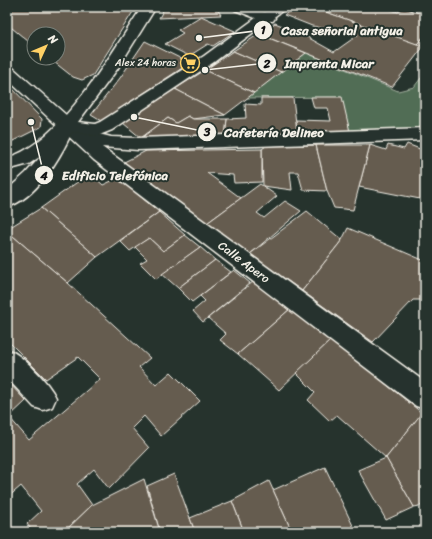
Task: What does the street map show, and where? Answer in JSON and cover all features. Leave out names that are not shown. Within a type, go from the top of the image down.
[{"type":"street","points":[[7,164],[27,158],[66,126],[100,83],[149,7]]},
{"type":"street","points":[[240,7],[274,12]]},
{"type":"street","points":[[66,126],[97,130],[106,126],[209,59],[274,12]]},
{"type":"street","points":[[7,71],[66,126],[97,141],[111,144],[425,134]]},
{"type":"street","points":[[7,200],[30,184],[39,173],[55,152],[66,126]]},
{"type":"street","name":"Calle Apero","points":[[66,126],[101,156],[425,396]]},
{"type":"street","points":[[7,360],[43,398]]},
{"type":"green space","points":[[306,53],[398,91],[414,87],[425,73],[425,126],[420,130],[350,132],[341,97],[247,98]]},
{"type":"building","points":[[7,7],[136,7],[93,75],[82,80],[73,77],[59,66],[66,66],[66,26],[26,26],[26,39],[7,24]]},
{"type":"building","points":[[165,7],[216,7],[221,15],[159,18]]},
{"type":"building","points":[[296,7],[312,7],[424,46],[392,87],[259,34],[275,23],[300,33],[334,52],[358,35],[312,26],[284,15]]},
{"type":"building","points":[[312,7],[382,7],[398,12],[404,8],[425,15],[425,35],[417,44]]},
{"type":"building","points":[[201,16],[235,31],[213,46],[208,44],[189,56],[165,44],[183,33],[178,30]]},
{"type":"building","points":[[259,34],[306,53],[281,72],[233,51]]},
{"type":"building","points":[[424,37],[425,46],[417,44]]},
{"type":"building","points":[[145,41],[190,63],[101,121],[91,115],[120,78]]},
{"type":"building","points":[[233,51],[281,72],[254,93],[205,70]]},
{"type":"building","points":[[205,70],[254,93],[225,115],[175,89]]},
{"type":"building","points":[[9,85],[42,119],[41,127],[7,144],[7,86]]},
{"type":"building","points":[[175,89],[225,115],[193,119],[188,116],[176,123],[168,118],[141,138],[123,123]]},
{"type":"building","points":[[311,97],[342,97],[350,132],[297,132],[296,120],[331,121],[328,108],[314,108]]},
{"type":"building","points":[[261,98],[293,98],[297,132],[225,135],[227,119],[246,118],[245,104],[261,105]]},
{"type":"building","points":[[188,116],[193,119],[227,119],[225,135],[141,138],[168,118],[176,123]]},
{"type":"building","points":[[407,144],[425,151],[425,200],[359,187],[370,145],[386,150],[388,145],[404,149]]},
{"type":"building","points":[[316,145],[327,191],[303,190],[298,172],[290,172],[292,190],[263,186],[262,149],[266,146]]},
{"type":"building","points":[[316,145],[370,145],[353,210],[334,208],[327,191]]},
{"type":"building","points":[[262,149],[262,182],[234,183],[233,175],[207,173],[241,198],[207,223],[124,162],[146,151]]},
{"type":"building","points":[[90,173],[103,185],[118,178],[159,212],[97,257],[41,208]]},
{"type":"building","points":[[260,184],[277,196],[257,213],[264,218],[285,201],[301,211],[250,254],[207,223]]},
{"type":"building","points":[[41,208],[97,257],[68,283],[7,231],[7,229]]},
{"type":"building","points":[[307,211],[342,240],[302,291],[250,254]]},
{"type":"building","points":[[159,212],[185,235],[163,251],[149,238],[130,251],[120,241]]},
{"type":"building","points":[[348,228],[425,261],[425,300],[413,300],[373,342],[302,291],[342,240]]},
{"type":"building","points":[[7,231],[68,283],[150,358],[139,367],[156,385],[171,372],[200,401],[161,436],[144,416],[132,428],[149,448],[109,489],[94,469],[77,484],[92,505],[64,532],[33,532],[27,524],[41,511],[21,486],[7,498],[7,381],[26,401],[9,417],[29,440],[100,379],[78,357],[46,379],[7,340]]},
{"type":"building","points":[[185,235],[200,247],[156,279],[140,263],[147,259],[135,247],[149,238],[163,251]]},
{"type":"building","points":[[200,247],[215,260],[178,288],[162,274]]},
{"type":"building","points":[[215,260],[231,272],[192,302],[178,288]]},
{"type":"building","points":[[234,270],[250,283],[203,322],[193,311],[205,301],[200,296]]},
{"type":"building","points":[[254,281],[290,309],[238,354],[220,340],[226,334],[208,318]]},
{"type":"building","points":[[290,309],[331,340],[279,390],[238,354]]},
{"type":"building","points":[[331,340],[422,413],[386,458],[337,415],[330,421],[308,400],[315,392],[296,373]]},
{"type":"building","points":[[425,409],[425,505],[414,507],[386,458]]},
{"type":"building","points":[[386,458],[414,507],[386,520],[358,470]]},
{"type":"building","points":[[325,467],[356,532],[292,532],[273,490]]},
{"type":"building","points":[[174,474],[195,532],[160,532],[147,486]]},
{"type":"building","points":[[144,479],[160,532],[64,532],[92,505]]},
{"type":"building","points":[[269,481],[292,532],[244,532],[232,501]]},
{"type":"building","points":[[232,501],[244,532],[195,532],[190,518]]},
{"type":"place","name":"Casa señorial antigua","points":[[199,38]]},
{"type":"place","name":"Alex 24 horas","points":[[190,63]]},
{"type":"place","name":"Imprenta Micar","points":[[205,70]]},
{"type":"place","name":"Cafetería Delineo","points":[[134,117]]},
{"type":"place","name":"Edificio Telefónica","points":[[31,122]]}]
